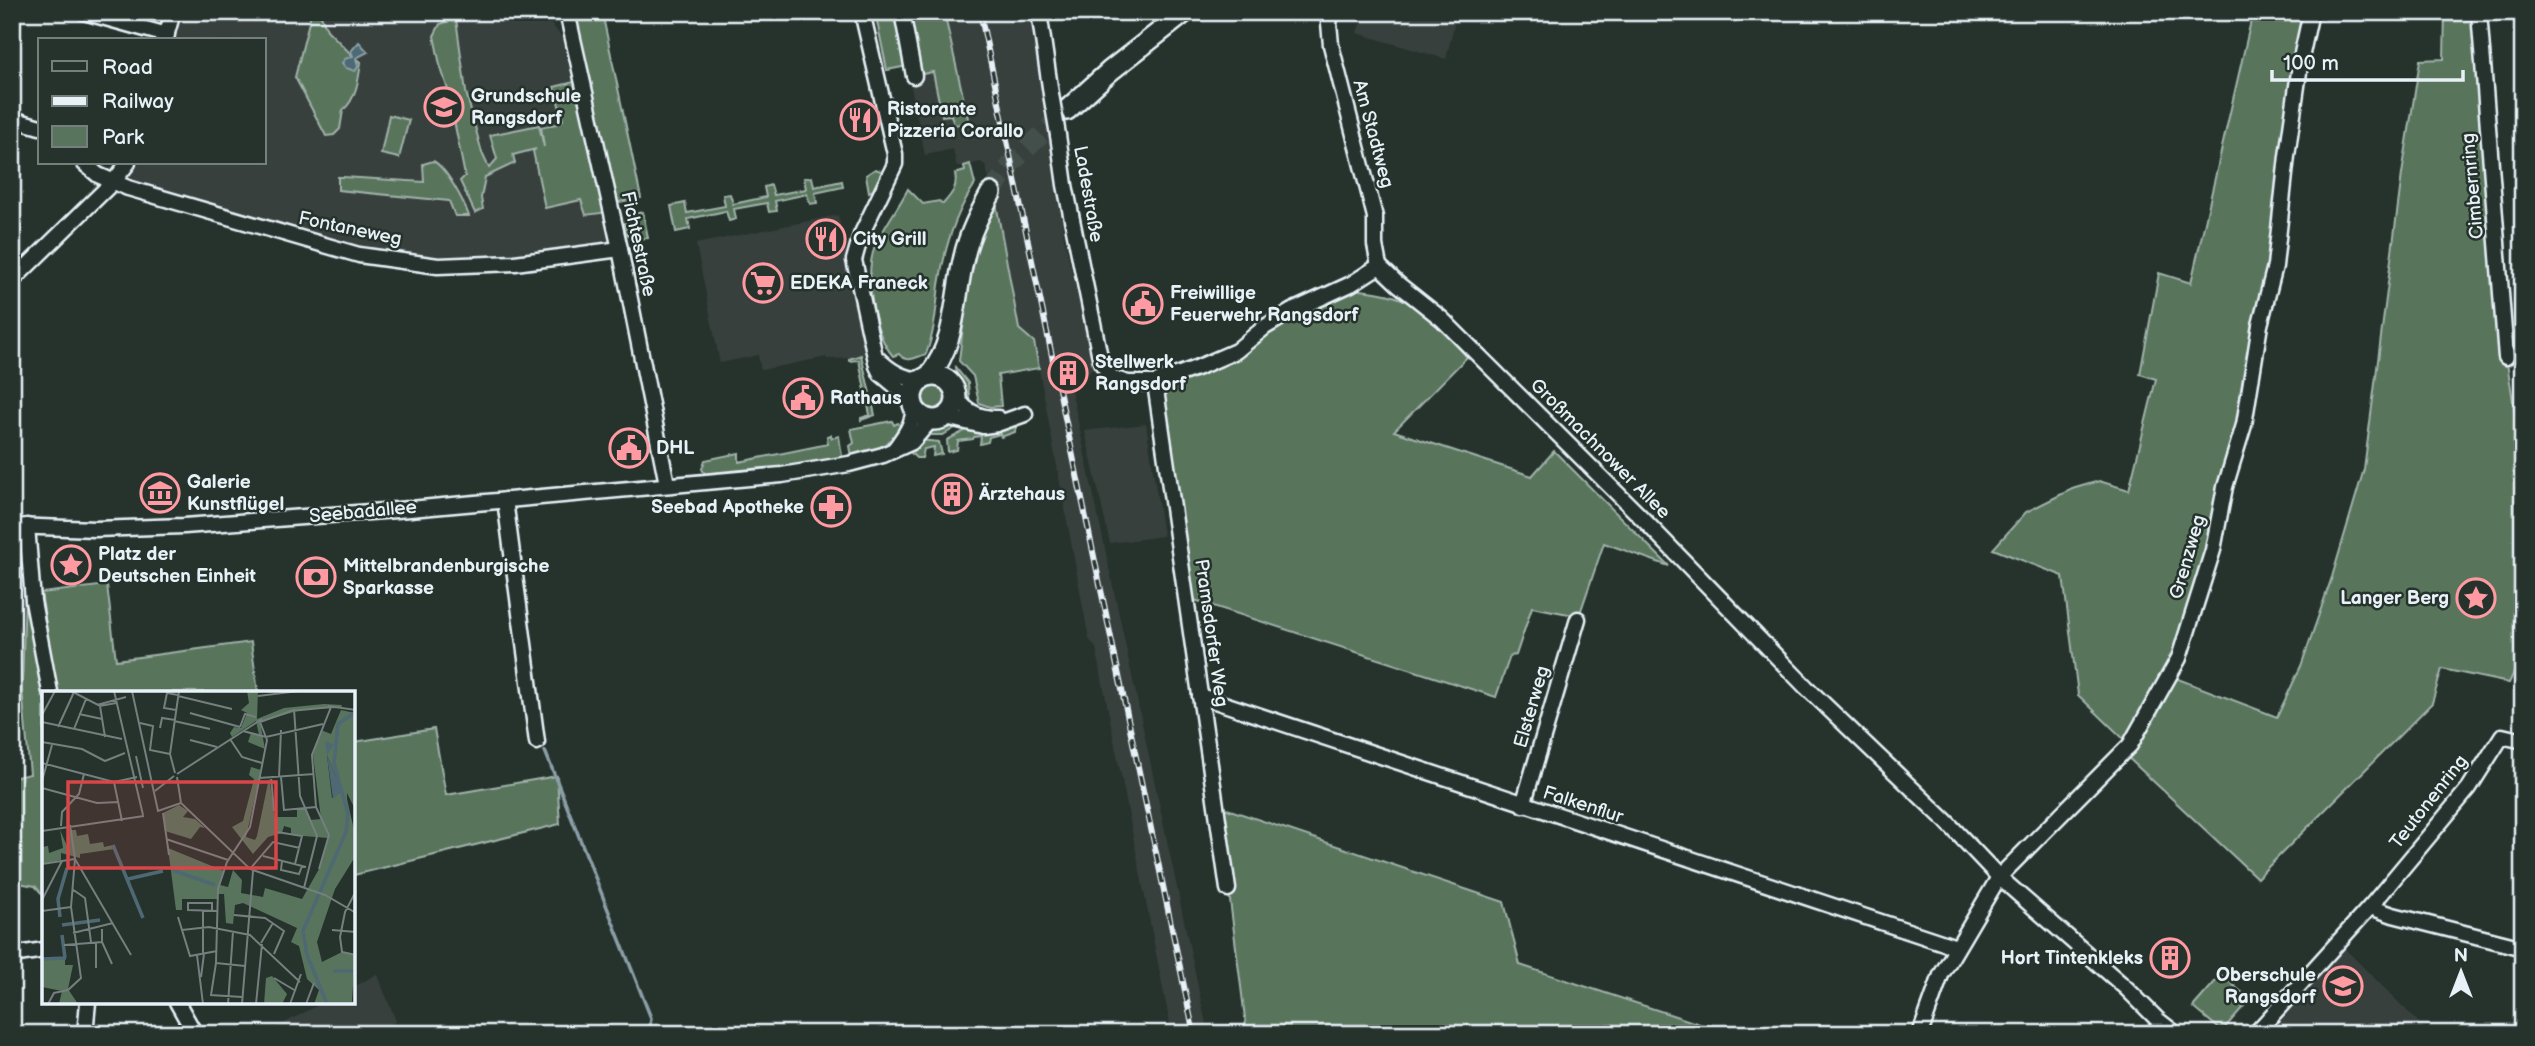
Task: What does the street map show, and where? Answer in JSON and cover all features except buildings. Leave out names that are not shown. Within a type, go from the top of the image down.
[{"type":"street","points":[[84,12],[166,38],[173,12]]},
{"type":"street","name":"Fichtestraße","points":[[567,12],[620,248],[667,484]]},
{"type":"street","points":[[862,12],[895,154],[895,164],[890,177],[861,235],[854,260],[874,355],[881,373],[913,404],[921,416],[983,426],[1019,416],[987,419],[961,405],[953,390],[940,376],[901,376],[874,355]]},
{"type":"street","points":[[902,12],[914,76]]},
{"type":"street","name":"Ladestraße","points":[[1040,12],[1065,185],[1101,362],[1112,378],[1128,383],[1155,383]]},
{"type":"street","points":[[1067,110],[1118,64],[1185,12]]},
{"type":"street","name":"Am Stadtweg","points":[[1332,12],[1329,23],[1331,45],[1374,215],[1379,266]]},
{"type":"street","name":"Grenzweg","points":[[1920,1034],[1941,975],[1999,877],[2130,745],[2179,658],[2213,550],[2225,487],[2244,425],[2260,325],[2275,266],[2301,58],[2311,12]]},
{"type":"street","name":"Cimbernring","points":[[2479,12],[2506,357]]},
{"type":"street","points":[[12,119],[38,126]]},
{"type":"street","name":"Fontaneweg","points":[[85,164],[98,175],[128,188],[359,255],[438,266],[515,263],[620,248]]},
{"type":"street","points":[[12,281],[127,164]]},
{"type":"street","points":[[894,451],[914,417],[914,388],[935,369],[951,332],[959,277],[969,236],[991,192]]},
{"type":"street","points":[[1155,383],[1236,351],[1265,327],[1292,311],[1351,284],[1379,266]]},
{"type":"street","name":"Großmachnower Allee","points":[[1379,266],[1442,319],[1647,523],[1806,687],[1946,821],[1999,877],[2176,1034]]},
{"type":"street","points":[[951,332],[954,352],[953,390]]},
{"type":"street","name":"Pramsdorfer Weg","points":[[1155,383],[1228,889]]},
{"type":"street","name":"Seebadallee","points":[[20,526],[95,529],[184,526],[782,475],[849,464],[894,451],[912,442],[938,418],[954,409],[953,390]]},
{"type":"street","points":[[505,500],[537,742]]},
{"type":"street","points":[[20,526],[50,691]]},
{"type":"street","name":"Elsterweg","points":[[1523,805],[1578,619]]},
{"type":"street","name":"Falkenflur","points":[[1200,695],[1523,805],[1956,947]]},
{"type":"street","name":"Teutonenring","points":[[2255,1034],[2370,907],[2469,788],[2502,736],[2523,741]]},
{"type":"street","points":[[2370,907],[2523,948]]},
{"type":"street","points":[[12,955],[42,950]]},
{"type":"street","points":[[85,1034],[88,1004]]},
{"type":"street","points":[[178,1004],[195,1034]]},
{"type":"shaded area","name":"Grundschule Rangsdorf","points":[[181,12],[533,12],[543,15],[562,37],[609,241],[482,256],[427,256],[362,247],[125,181],[134,164],[266,164],[266,38],[174,38]]},
{"type":"shaded area","points":[[903,12],[1031,12],[1064,238],[1094,366],[1084,380],[1071,389],[1208,1034],[1172,1034],[1096,648],[1089,639],[1034,342],[1019,329],[1008,263],[986,166],[981,162],[957,167],[953,149],[925,155],[909,76]]},
{"type":"shaded area","points":[[1353,12],[1457,12],[1446,59],[1357,33],[1361,21],[1351,17]]},
{"type":"shaded area","points":[[838,215],[868,354],[850,358],[826,357],[761,370],[758,355],[720,363],[696,244]]},
{"type":"shaded area","points":[[1146,424],[1163,536],[1110,543],[1085,431]]},
{"type":"shaded area","name":"Oberschule Rangsdorf","points":[[2338,942],[2425,1029],[2422,1034],[2268,1034]]},
{"type":"shaded area","points":[[377,974],[396,1021],[373,1034],[264,1034],[320,1004],[355,1004],[355,986]]},
{"type":"green space","points":[[309,12],[320,13],[327,30],[353,56],[350,58],[357,63],[356,58],[361,62],[354,95],[343,110],[340,129],[334,135],[326,136],[295,77],[310,18]]},
{"type":"green space","points":[[602,12],[641,198],[614,203],[574,13]]},
{"type":"green space","points":[[875,12],[944,12],[969,123],[954,125],[951,115],[942,116],[933,72],[917,75],[913,65],[887,70]]},
{"type":"green space","points":[[2253,12],[2311,12],[2244,425],[2170,676],[2277,717],[2301,666],[2332,577],[2364,469],[2402,174],[2420,60],[2444,59],[2445,12],[2479,12],[2506,357],[2518,432],[2523,433],[2523,654],[2509,683],[2442,669],[2432,703],[2257,878],[2123,753],[2130,745],[2078,695],[2063,576],[1993,549],[2026,512],[2072,489],[2099,481],[2129,490],[2156,379],[2140,374],[2159,273],[2191,283]]},
{"type":"green space","points":[[456,19],[466,92],[482,153],[489,168],[497,159],[490,135],[539,125],[544,147],[541,127],[563,120],[554,87],[582,80],[609,212],[586,215],[581,200],[545,208],[533,151],[536,149],[513,155],[515,163],[485,177],[481,198],[483,209],[475,213],[460,181],[465,176],[434,36],[440,24]]},
{"type":"green space","points":[[389,115],[409,120],[399,158],[381,154]]},
{"type":"green space","points":[[433,161],[449,177],[469,216],[455,216],[449,201],[338,190],[338,177],[424,182],[423,164]]},
{"type":"green space","points":[[970,164],[975,184],[956,220],[947,246],[926,354],[908,359],[899,354],[893,356],[880,333],[872,303],[870,272],[875,246],[908,189],[923,204],[939,201],[943,204],[954,190],[955,174],[965,171],[964,166]]},
{"type":"green space","points":[[875,169],[884,172],[876,189],[869,192],[866,175]]},
{"type":"green space","points":[[812,177],[814,187],[842,181],[843,187],[815,193],[817,203],[810,204],[807,194],[775,201],[777,211],[769,212],[767,203],[734,209],[736,219],[729,221],[726,211],[688,219],[690,229],[676,232],[671,206],[685,203],[687,213],[725,206],[723,195],[730,194],[733,204],[766,197],[764,187],[771,185],[774,195],[806,189],[804,178]]},
{"type":"green space","points":[[996,203],[1019,329],[1034,342],[1039,368],[998,375],[1001,406],[990,407],[979,403],[973,376],[959,361],[969,275],[979,236]]},
{"type":"green space","points":[[643,212],[648,238],[632,239],[625,232],[625,224],[632,216]]},
{"type":"green space","points":[[1352,289],[1387,294],[1415,306],[1467,357],[1394,431],[1532,476],[1554,451],[1669,566],[1604,543],[1579,616],[1532,607],[1516,655],[1510,656],[1496,697],[1188,598],[1155,383],[1199,367],[1265,327]]},
{"type":"green space","points":[[861,355],[875,415],[861,420],[870,415],[859,360],[849,359]]},
{"type":"green space","points":[[956,368],[968,383],[970,407],[960,389]]},
{"type":"green space","points":[[934,387],[942,390],[945,398],[942,406],[934,409],[926,406],[923,398],[926,390]]},
{"type":"green space","points":[[892,421],[894,425],[898,423],[901,427],[891,440],[874,450],[852,457],[850,446],[854,443],[851,429]]},
{"type":"green space","points":[[960,425],[943,435],[926,435],[932,428]]},
{"type":"green space","points":[[1016,427],[1015,432],[1001,437],[1000,434],[989,437],[988,442],[980,444],[981,436],[958,441],[957,450],[948,452],[947,440],[967,428]]},
{"type":"green space","points":[[831,435],[832,438],[839,436],[842,456],[840,460],[706,476],[702,469],[705,460],[739,453],[739,462],[828,444],[827,436]]},
{"type":"green space","points":[[919,440],[939,442],[942,454],[933,456],[934,447],[924,449],[922,458],[916,458],[910,452]]},
{"type":"green space","points":[[107,585],[116,660],[251,642],[258,691],[42,691],[42,894],[35,886],[12,882],[12,778],[30,774],[22,689],[25,589],[45,618],[41,593]]},
{"type":"green space","points":[[434,729],[446,795],[557,776],[560,824],[355,875],[355,742]]},
{"type":"green space","points":[[1218,806],[1504,902],[1520,965],[1730,1034],[1247,1034]]},
{"type":"green space","points":[[2221,975],[2250,999],[2222,1031],[2193,1007]]},
{"type":"water","points":[[359,42],[368,52],[356,58],[358,67],[355,71],[346,68],[342,63],[353,56],[351,51]]},
{"type":"waterway","points":[[545,751],[651,1018],[649,1034]]},
{"type":"tunnel","points":[[991,193],[1011,164],[1067,110]]},
{"type":"railway","points":[[980,12],[1194,1034]]},
{"type":"place","name":"Grundschule Rangsdorf","points":[[444,107]]},
{"type":"place","name":"Ristorante Pizzeria Corallo","points":[[860,120]]},
{"type":"place","name":"City Grill","points":[[826,239]]},
{"type":"place","name":"EDEKA Franeck","points":[[763,283]]},
{"type":"place","name":"Freiwillige Feuerwehr Rangsdorf","points":[[1143,304]]},
{"type":"place","name":"Stellwerk Rangsdorf","points":[[1068,373]]},
{"type":"place","name":"Rathaus","points":[[803,398]]},
{"type":"place","name":"DHL","points":[[629,448]]},
{"type":"place","name":"Galerie Kunstflügel","points":[[160,493]]},
{"type":"place","name":"Ärztehaus","points":[[952,494]]},
{"type":"place","name":"Seebad Apotheke","points":[[831,507]]},
{"type":"place","name":"Platz der Deutschen Einheit","points":[[71,565]]},
{"type":"place","name":"Mittelbrandenburgische Sparkasse","points":[[316,577]]},
{"type":"place","name":"Langer Berg","points":[[2476,598]]},
{"type":"place","name":"Hort Tintenkleks","points":[[2170,958]]},
{"type":"place","name":"Oberschule Rangsdorf","points":[[2343,986]]}]
